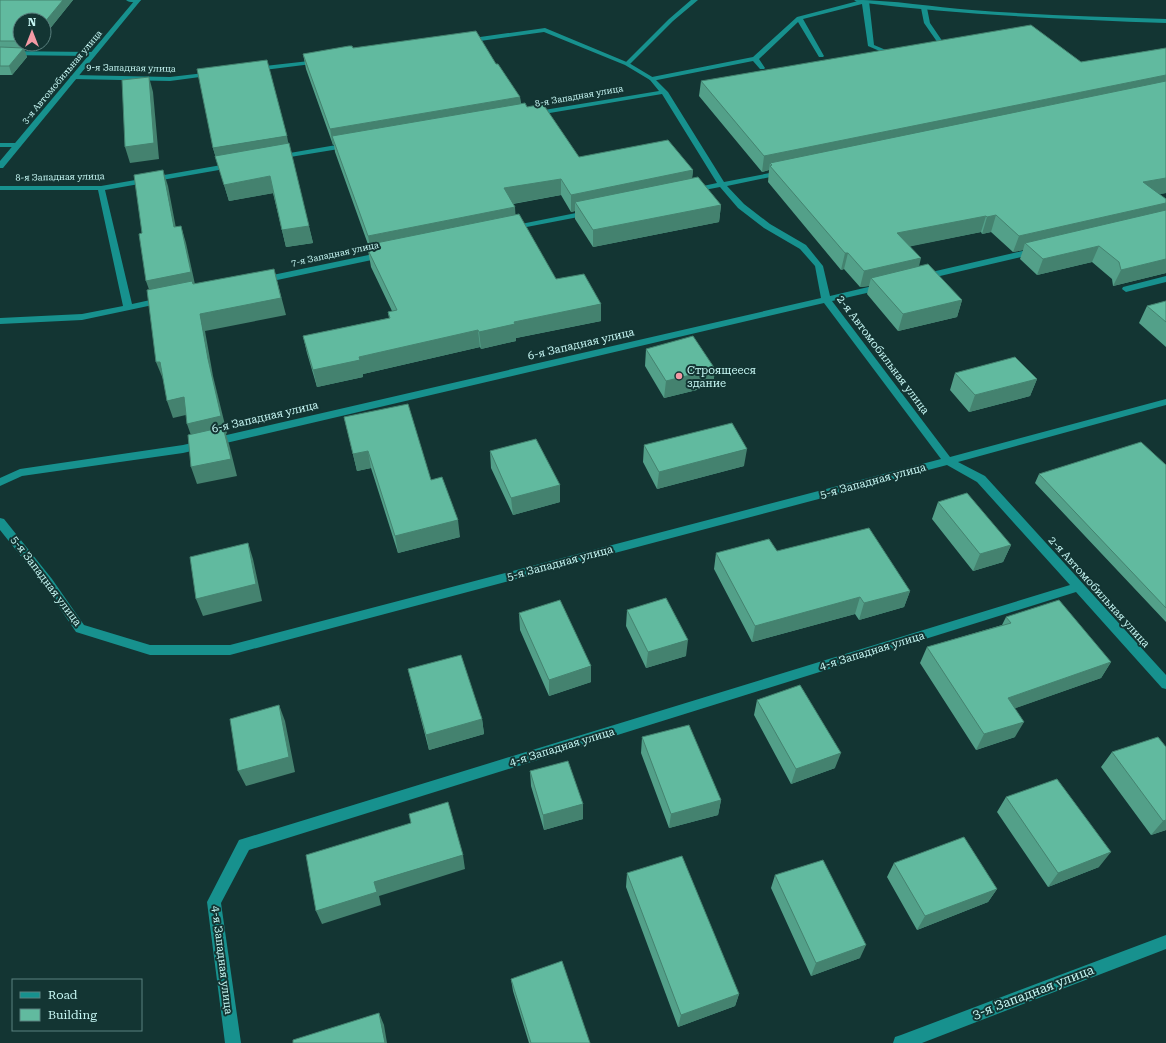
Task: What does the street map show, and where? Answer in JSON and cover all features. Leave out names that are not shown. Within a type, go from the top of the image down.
[{"type":"street","points":[[129,0],[138,0]]},
{"type":"street","name":"3-я Автомобильная улица","points":[[0,166],[138,0]]},
{"type":"street","points":[[627,64],[671,20],[695,0]]},
{"type":"street","points":[[857,0],[924,8],[1034,16],[1166,21]]},
{"type":"street","points":[[652,79],[755,59],[799,18],[866,1]]},
{"type":"street","points":[[866,1],[871,46],[891,54]]},
{"type":"street","points":[[924,8],[927,23],[942,46]]},
{"type":"street","points":[[799,18],[821,56]]},
{"type":"street","name":"2-я Автомобильная улица","points":[[461,42],[545,30],[627,64],[652,79],[664,92],[722,184],[741,206],[767,226],[803,247],[819,266],[826,299],[948,461],[980,479],[1166,684]]},
{"type":"street","points":[[0,53],[92,54]]},
{"type":"street","points":[[755,59],[762,68]]},
{"type":"street","points":[[246,70],[323,61]]},
{"type":"street","name":"9-я Западная улица","points":[[73,77],[170,79],[224,73]]},
{"type":"street","name":"8-я Западная улица","points":[[523,116],[664,92]]},
{"type":"street","points":[[273,158],[359,144]]},
{"type":"street","points":[[0,145],[17,145]]},
{"type":"street","name":"8-я Западная улица","points":[[0,188],[100,188],[241,164]]},
{"type":"street","points":[[683,193],[792,170]]},
{"type":"street","points":[[100,188],[128,308]]},
{"type":"street","points":[[503,230],[597,210]]},
{"type":"street","points":[[911,280],[1042,249]]},
{"type":"street","name":"7-я Западная улица","points":[[253,282],[394,253]]},
{"type":"street","points":[[1126,289],[1166,279]]},
{"type":"street","name":"6-я Западная улица","points":[[0,482],[20,473],[182,449],[888,285]]},
{"type":"street","points":[[0,321],[82,317],[174,298]]},
{"type":"street","name":"5-я Западная улица","points":[[0,522],[48,582],[80,628],[150,650],[230,650],[1166,402]]},
{"type":"street","name":"4-я Западная улица","points":[[233,1043],[214,902],[244,845],[1078,587]]},
{"type":"street","name":"3-я Западная улица","points":[[901,1043],[1166,942]]},
{"type":"building","points":[[0,0],[63,0],[52,13],[52,12],[12,12],[12,41],[0,41]]},
{"type":"building","points":[[1031,25],[1081,62],[1166,48],[1166,75],[764,156],[701,81]]},
{"type":"building","points":[[476,31],[496,64],[498,64],[520,97],[330,129],[303,54],[349,46],[352,46],[353,48]]},
{"type":"building","points":[[0,47],[12,48],[12,52],[21,52],[9,66],[0,66]]},
{"type":"building","points":[[267,60],[287,136],[213,148],[197,69]]},
{"type":"building","points":[[149,77],[154,143],[125,147],[122,80]]},
{"type":"building","points":[[1166,81],[1166,178],[1143,182],[1166,199],[1166,203],[1019,236],[996,215],[897,233],[921,258],[864,271],[848,253],[845,253],[770,166],[772,165],[770,163]]},
{"type":"building","points":[[525,103],[527,107],[543,104],[579,157],[668,140],[693,170],[571,195],[561,179],[504,188],[515,207],[368,236],[332,136]]},
{"type":"building","points":[[289,143],[309,226],[282,230],[270,176],[224,185],[215,156]]},
{"type":"building","points":[[163,170],[174,227],[181,226],[191,272],[146,281],[139,234],[142,233],[134,175]]},
{"type":"building","points":[[698,177],[721,205],[593,230],[575,202]]},
{"type":"building","points":[[1166,210],[1166,259],[1121,270],[1119,262],[1099,246],[1043,259],[1025,243]]},
{"type":"building","points":[[519,214],[556,279],[584,274],[601,304],[514,322],[515,324],[479,332],[478,330],[359,357],[360,360],[313,370],[303,336],[390,318],[388,312],[397,310],[368,250],[373,249],[371,244]]},
{"type":"building","points":[[928,264],[962,300],[903,314],[871,278]]},
{"type":"building","points":[[274,269],[281,298],[200,314],[208,359],[221,416],[187,424],[184,397],[167,401],[160,362],[156,362],[147,290],[192,281],[193,284]]},
{"type":"building","points":[[1166,301],[1166,322],[1147,306]]},
{"type":"building","points":[[693,336],[715,369],[666,381],[646,349]]},
{"type":"building","points":[[1015,357],[1037,379],[975,395],[955,373]]},
{"type":"building","points":[[408,404],[431,480],[442,477],[458,520],[395,536],[368,451],[353,454],[344,417]]},
{"type":"building","points":[[732,423],[747,449],[659,472],[644,445]]},
{"type":"building","points":[[223,427],[231,459],[191,467],[188,435]]},
{"type":"building","points":[[536,439],[560,485],[511,498],[490,451]]},
{"type":"building","points":[[1141,442],[1166,465],[1166,608],[1039,474]]},
{"type":"building","points":[[967,493],[1011,545],[980,554],[938,502]]},
{"type":"building","points":[[869,528],[910,591],[864,603],[860,597],[755,626],[716,553],[769,539],[777,551]]},
{"type":"building","points":[[248,543],[256,584],[196,599],[190,557]]},
{"type":"building","points":[[666,598],[688,640],[648,652],[627,610]]},
{"type":"building","points":[[560,600],[591,666],[549,680],[519,613]]},
{"type":"building","points":[[1059,600],[1111,662],[1008,698],[1024,722],[984,734],[927,647],[1011,623],[1006,617]]},
{"type":"building","points":[[461,655],[482,719],[426,735],[408,669]]},
{"type":"building","points":[[800,685],[841,753],[796,769],[757,700]]},
{"type":"building","points":[[279,705],[289,757],[238,771],[230,719]]},
{"type":"building","points":[[689,725],[721,800],[671,814],[642,737]]},
{"type":"building","points":[[1158,737],[1166,747],[1166,820],[1163,821],[1112,752]]},
{"type":"building","points":[[568,761],[583,804],[543,815],[530,771]]},
{"type":"building","points":[[1057,779],[1111,852],[1058,873],[1006,797]]},
{"type":"building","points":[[448,802],[463,855],[374,882],[377,892],[316,911],[306,855],[411,823],[409,814]]},
{"type":"building","points":[[964,837],[997,889],[925,916],[894,863]]},
{"type":"building","points":[[682,856],[739,994],[681,1015],[627,873]]},
{"type":"building","points":[[823,860],[866,945],[816,963],[775,875]]},
{"type":"building","points":[[562,961],[590,1043],[531,1043],[511,979]]},
{"type":"building","points":[[379,1013],[385,1043],[293,1043],[293,1040]]},
{"type":"place","name":"Строящееся здание","points":[[679,376]]}]
